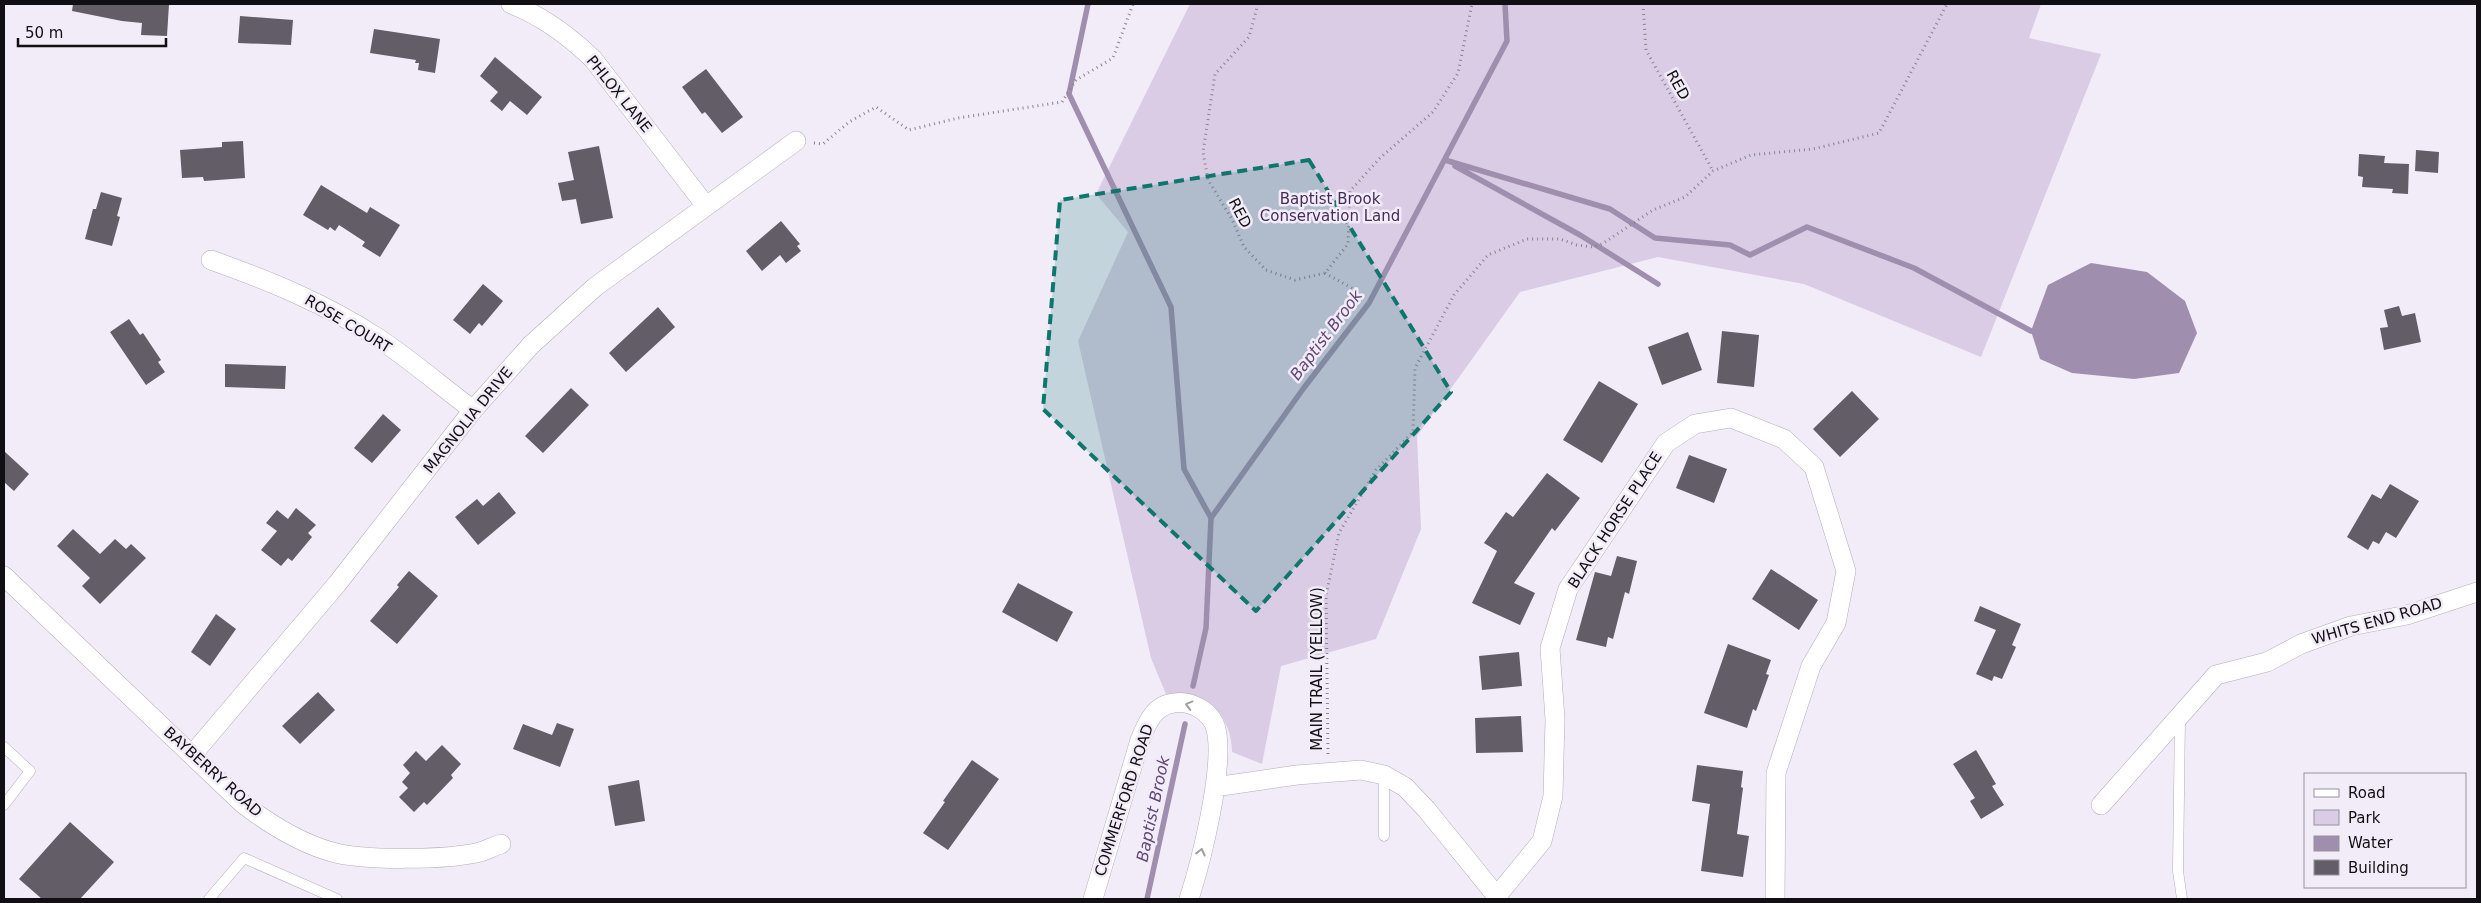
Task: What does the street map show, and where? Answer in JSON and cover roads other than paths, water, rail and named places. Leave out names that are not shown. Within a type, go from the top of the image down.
[{"type":"street","name":"PHLOX LANE","points":[[511,4],[550,24],[593,59],[706,206]]},
{"type":"street","name":"MAGNOLIA DRIVE","points":[[192,755],[337,584],[473,410],[531,345],[595,287],[796,141]]},
{"type":"street","name":"ROSE COURT","points":[[212,260],[292,291],[345,318],[379,339],[473,410]]},
{"type":"street","name":"BLACK HORSE PLACE","points":[[1215,787],[1329,772],[1361,770],[1384,775],[1405,787],[1426,809],[1498,898],[1542,841],[1545,832],[1553,796],[1555,719],[1550,648],[1568,589],[1666,443],[1695,424],[1731,418],[1784,439],[1814,467],[1846,571],[1836,623],[1811,666],[1776,773],[1775,899]]},
{"type":"street","name":"BAYBERRY ROAD","points":[[4,576],[259,816],[314,845],[334,853],[393,858],[463,855],[481,852],[501,844]]},
{"type":"street","name":"WHITS END ROAD","points":[[2101,804],[2216,675],[2267,662],[2301,644],[2351,626],[2407,615],[2477,592]]},
{"type":"street","name":"COMMERFORD ROAD","points":[[1093,899],[1140,740],[1148,720],[1159,708],[1175,702],[1195,706],[1209,715],[1216,728],[1217,736],[1215,787],[1189,899]]},
{"type":"lane","points":[[2180,715],[2178,871],[2182,899]]},
{"type":"lane","points":[[4,748],[30,771],[4,805]]},
{"type":"lane","points":[[1384,775],[1384,836]]},
{"type":"lane","points":[[209,899],[244,858],[337,899]]},
{"type":"water","points":[[2091,263],[2147,272],[2185,301],[2197,333],[2179,373],[2134,379],[2072,373],[2040,359],[2031,331],[2048,285]]},
{"type":"waterway","points":[[1088,4],[1069,94],[1171,307],[1184,469],[1211,518]]},
{"type":"waterway","name":"Baptist Brook","points":[[1193,686],[1206,628],[1211,518],[1303,389],[1369,303],[1507,41],[1505,4]]},
{"type":"waterway","points":[[1445,160],[1610,209],[1655,238],[1730,245],[1750,255],[1807,227],[1914,268],[2031,331]]},
{"type":"waterway","points":[[1455,166],[1580,235],[1658,284]]},
{"type":"waterway","name":"Baptist Brook","points":[[1147,899],[1185,724]]},
{"type":"park label","name":"Baptist Brook Conservation Land","points":[[1330,208]]}]
